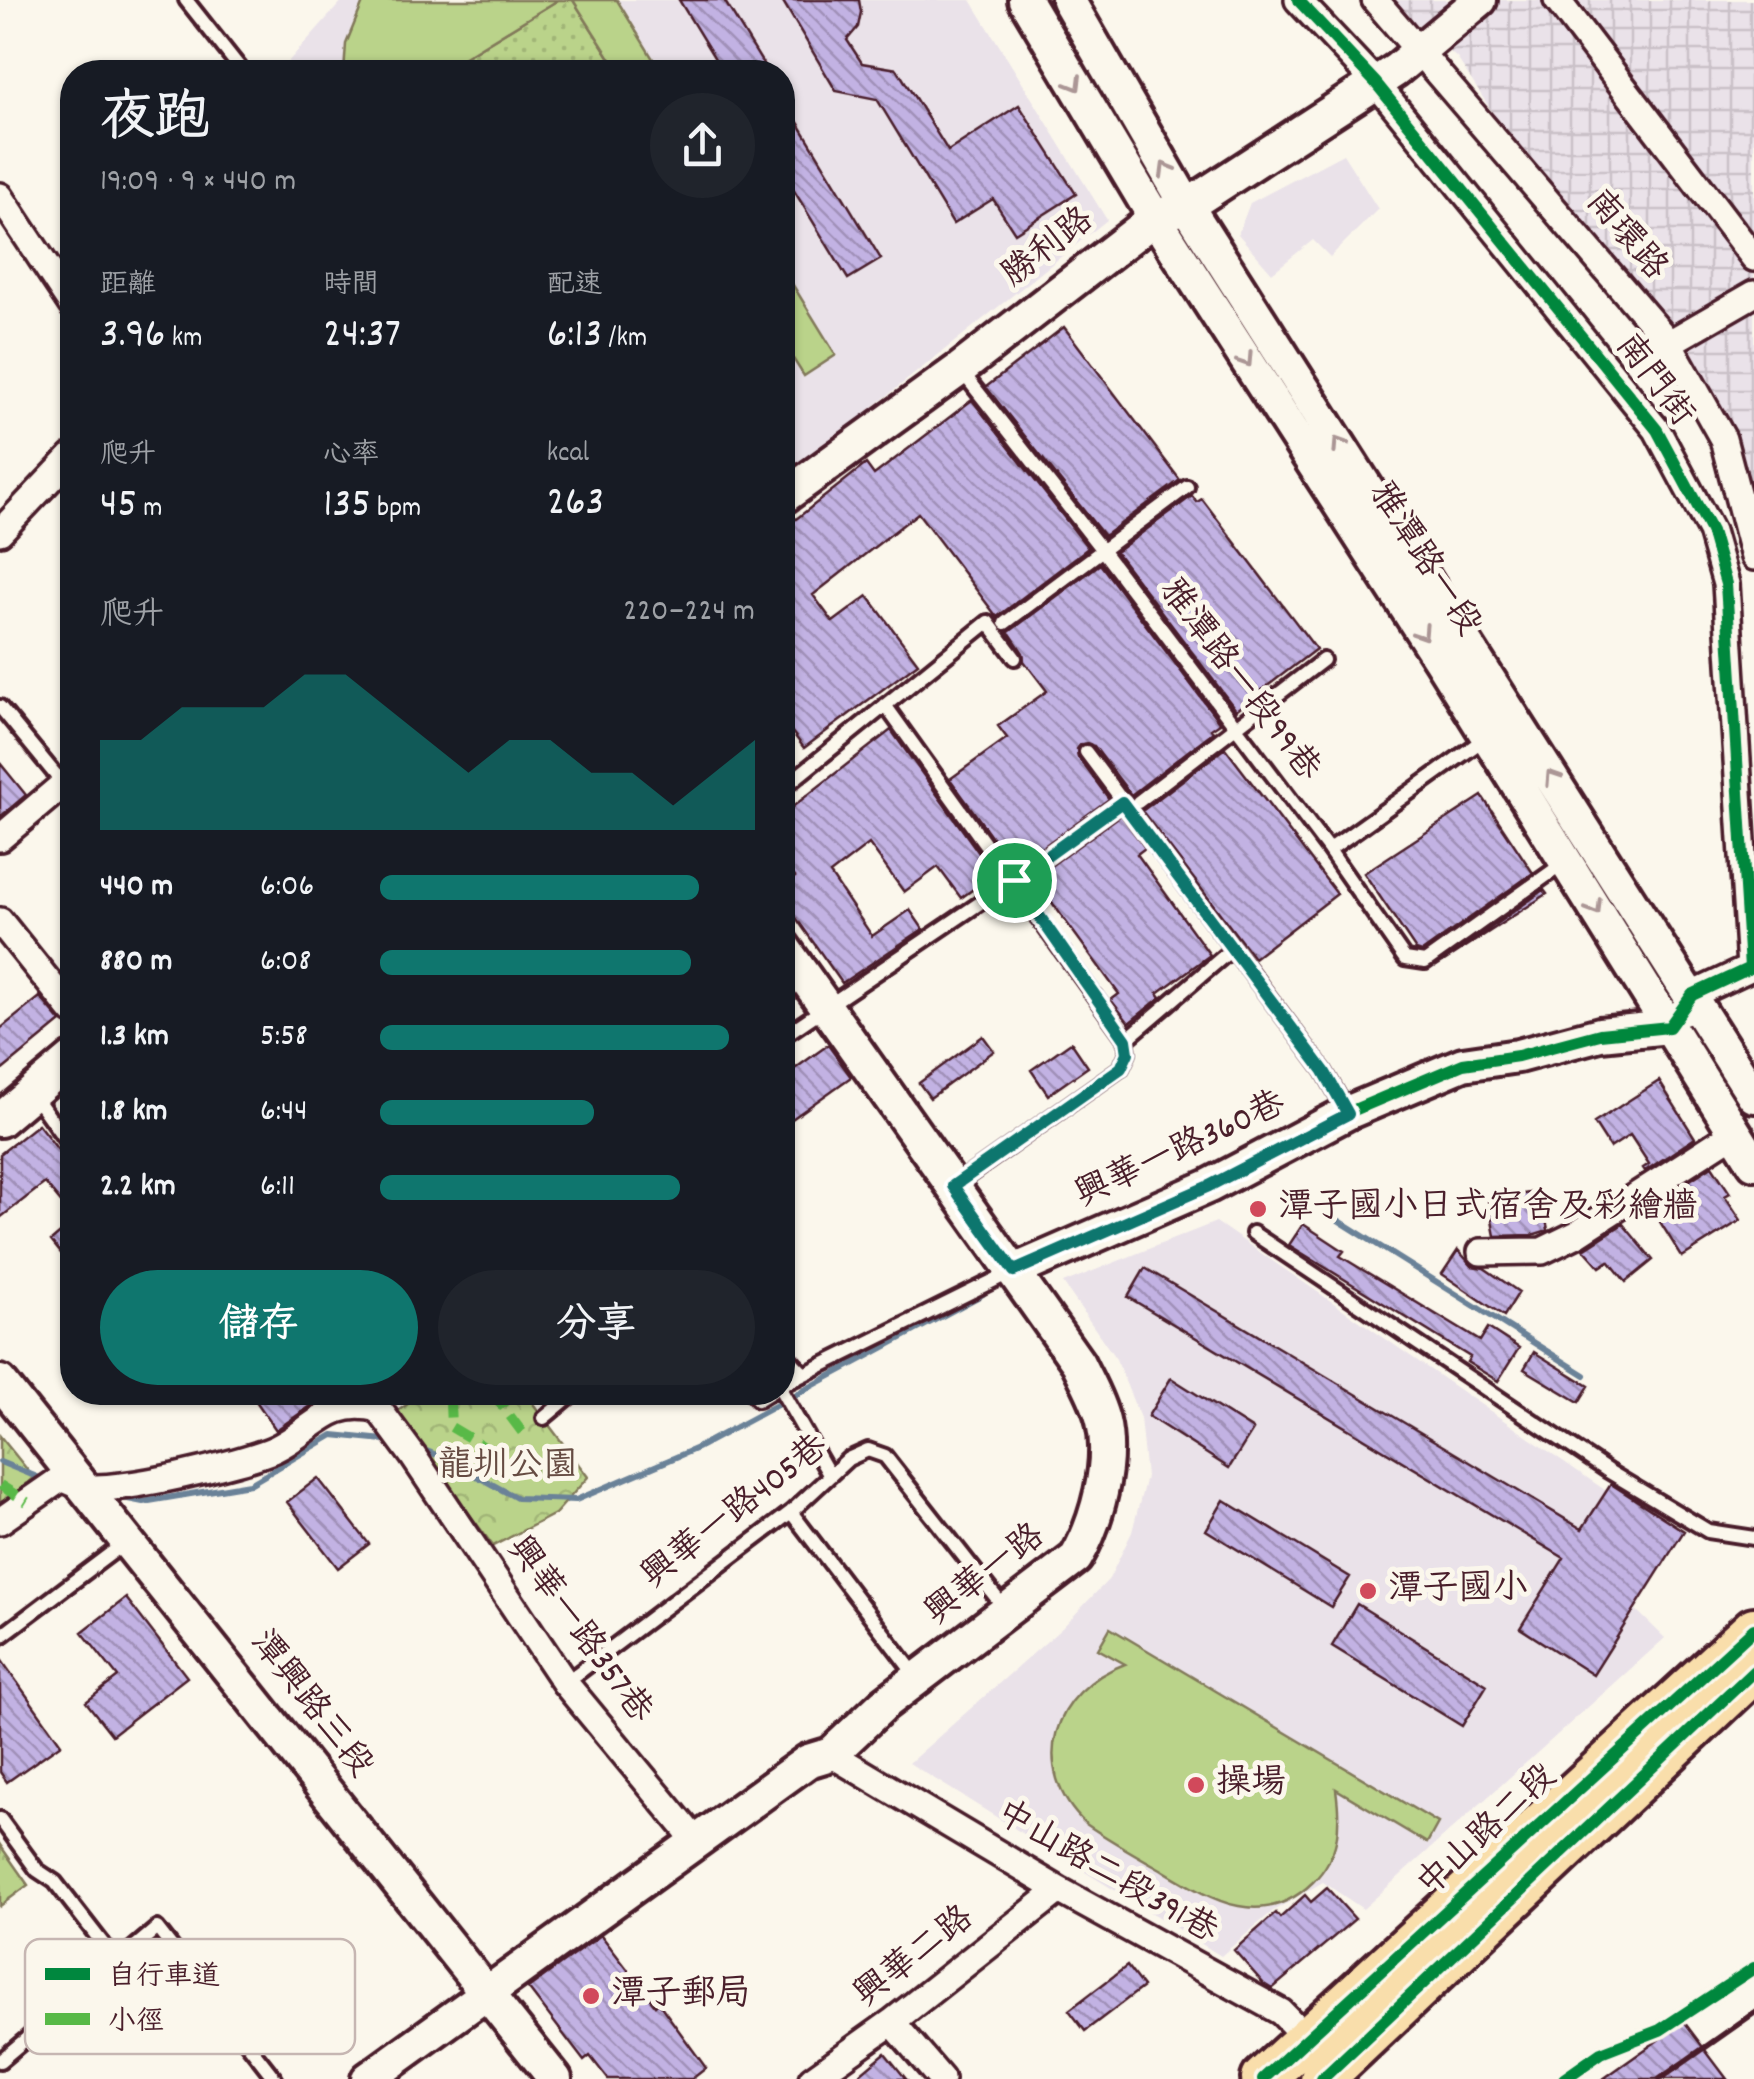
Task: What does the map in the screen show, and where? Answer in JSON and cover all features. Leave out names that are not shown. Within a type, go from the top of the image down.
[{"type":"main road","name":"中山路二段","points":[[1322,2062],[1754,1628]]},
{"type":"main road","name":"中山路二段","points":[[1263,2079],[1322,2062],[1754,1671]]},
{"type":"street","name":"雅潭路一段","points":[[1025,0],[1155,218],[1501,728],[1692,995],[1754,1096]]},
{"type":"street","name":"雅潭路一段","points":[[1068,0],[1187,206],[1501,728],[1566,862],[1754,1162]]},
{"type":"street","name":"南門街","points":[[1298,0],[1374,82],[1657,430],[1712,530],[1726,584],[1750,968],[1692,995],[1669,1027]]},
{"type":"street","name":"南環路","points":[[1375,0],[1669,343],[1723,438],[1747,499],[1754,556]]},
{"type":"street","name":"勝利路","points":[[795,489],[960,369],[1155,218],[1187,206],[1396,70],[1480,0]]},
{"type":"street","points":[[1556,0],[1754,258]]},
{"type":"street","points":[[0,196],[60,287]]},
{"type":"street","points":[[1669,343],[1754,294]]},
{"type":"street","points":[[0,532],[60,469]]},
{"type":"street","points":[[0,838],[60,788]]},
{"type":"street","points":[[0,921],[60,995]]},
{"type":"street","name":"興華一路","points":[[368,2079],[808,1761],[831,1754],[884,1704],[1076,1558],[1098,1512],[1104,1422],[1078,1363],[795,963]]},
{"type":"street","name":"興華一路360巷","points":[[1014,1271],[1209,1186],[1348,1114],[1463,1064],[1518,1056],[1600,1034],[1669,1027]]},
{"type":"street","points":[[0,1120],[60,1069]]},
{"type":"street","points":[[1482,1252],[1542,1251],[1577,1234],[1735,1132]]},
{"type":"street","name":"潭興路三段","points":[[0,1382],[71,1489],[128,1541],[554,2079]]},
{"type":"street","points":[[0,1520],[71,1489],[117,1486],[228,1466],[277,1448],[336,1408],[353,1405]]},
{"type":"street","name":"興華一路357巷","points":[[375,1405],[564,1684],[696,1841]]},
{"type":"street","name":"中山路二段391巷","points":[[831,1754],[1059,1890],[1281,2012],[1322,2062]]},
{"type":"street","name":"興華二路","points":[[812,2079],[892,2022],[1059,1890]]},
{"type":"street","points":[[892,2022],[941,2079]]},
{"type":"lane","points":[[186,0],[234,60]]},
{"type":"lane","name":"雅潭路一段99巷","points":[[960,369],[1330,850],[1405,959],[1425,962],[1566,862]]},
{"type":"lane","points":[[1005,623],[1186,487]]},
{"type":"lane","points":[[795,779],[988,622],[1016,658]]},
{"type":"lane","points":[[1138,802],[1323,660]]},
{"type":"lane","points":[[885,705],[1126,1040],[1128,1053],[1121,1068],[953,1186]]},
{"type":"lane","points":[[0,707],[60,772]]},
{"type":"lane","points":[[1330,850],[1501,728]]},
{"type":"lane","points":[[1086,752],[1324,1071],[1348,1114]]},
{"type":"lane","points":[[795,1029],[1122,802]]},
{"type":"lane","points":[[1126,1040],[1231,950]]},
{"type":"lane","points":[[31,1092],[60,1132]]},
{"type":"lane","points":[[1253,1234],[1608,1471],[1708,1531],[1754,1538]]},
{"type":"lane","points":[[795,1379],[1014,1271]]},
{"type":"lane","points":[[795,1365],[803,1373]]},
{"type":"lane","points":[[544,1418],[560,1405]]},
{"type":"lane","points":[[790,1405],[830,1476]]},
{"type":"lane","name":"興華一路405巷","points":[[564,1684],[790,1512],[848,1458],[868,1450],[885,1456],[1008,1613]]},
{"type":"lane","points":[[790,1512],[913,1672]]},
{"type":"lane","points":[[0,1637],[128,1541]]},
{"type":"lane","points":[[0,1819],[36,1870],[55,1882],[99,1939]]},
{"type":"lane","points":[[144,1939],[157,1928],[166,1939]]},
{"type":"lane","points":[[0,2061],[25,2040]]},
{"type":"lane","points":[[255,2054],[275,2079]]},
{"type":"shaded area","points":[[343,0],[971,0],[1107,220],[795,469],[795,60],[290,60]]},
{"type":"shaded area","points":[[1389,0],[1754,0],[1754,502],[1688,377],[1569,230],[1457,58]]},
{"type":"shaded area","points":[[1343,154],[1378,209],[1330,257],[1313,240],[1272,273],[1238,234],[1250,203]]},
{"type":"shaded area","name":"潭子國小","points":[[1216,1222],[1676,1539],[1630,1604],[1665,1638],[1363,1909],[1323,1882],[1273,1911],[1221,1956],[909,1763],[1062,1628],[1109,1579],[1132,1532],[1146,1477],[1140,1418],[1116,1359],[1063,1283]]},
{"type":"green space","points":[[364,0],[558,0],[460,60],[345,60],[346,44]]},
{"type":"green space","points":[[558,0],[573,0],[611,60],[460,60]]},
{"type":"green space","points":[[573,0],[617,0],[654,60],[611,60]]},
{"type":"green space","points":[[795,288],[836,355],[804,376],[795,362]]},
{"type":"green space","name":"龍圳公園","points":[[406,1405],[534,1405],[588,1477],[555,1514],[493,1546],[395,1413]]},
{"type":"green space","points":[[0,1436],[34,1478],[0,1505]]},
{"type":"green space","points":[[1110,1628],[1438,1823],[1427,1843],[1336,1789],[1336,1839],[1322,1872],[1294,1897],[1274,1906],[1255,1908],[1235,1905],[1197,1890],[1086,1824],[1068,1802],[1057,1779],[1053,1756],[1056,1733],[1065,1711],[1100,1676],[1125,1664],[1098,1649]]},
{"type":"green space","points":[[0,1845],[28,1885],[0,1906]]},
{"type":"building","points":[[679,0],[724,0],[761,60],[716,60]]},
{"type":"building","points":[[782,0],[859,0],[858,27],[847,40],[862,63],[897,69],[948,151],[1019,105],[1076,194],[1015,233],[993,199],[953,224],[877,99],[836,91]]},
{"type":"building","points":[[795,117],[881,259],[848,279],[795,192]]},
{"type":"building","points":[[1064,327],[1180,480],[1104,536],[986,387]]},
{"type":"building","points":[[972,400],[1088,548],[997,617],[918,513],[813,595],[833,622],[868,596],[918,663],[804,748],[795,736],[795,520],[866,464],[874,475]]},
{"type":"building","points":[[1192,496],[1197,502],[1202,499],[1316,649],[1236,710],[1116,552]]},
{"type":"building","points":[[1100,564],[1220,723],[1131,795],[1094,746],[1081,744],[1078,757],[1109,799],[1022,862],[1019,856],[1010,862],[950,779],[1007,738],[998,726],[1047,691],[1024,661],[1009,632]]},
{"type":"building","points":[[891,730],[994,874],[961,898],[938,867],[904,892],[869,844],[830,874],[872,936],[910,910],[923,929],[842,983],[795,916],[795,805]]},
{"type":"building","points":[[1225,748],[1337,894],[1254,958],[1142,811]]},
{"type":"building","points":[[0,763],[26,795],[0,817]]},
{"type":"building","points":[[1482,796],[1533,873],[1422,952],[1416,950],[1364,873]]},
{"type":"building","points":[[1121,815],[1145,848],[1137,854],[1210,955],[1158,993],[1161,997],[1129,1023],[1111,1000],[1119,994],[1034,878]]},
{"type":"building","points":[[1544,890],[1547,894],[1435,967]]},
{"type":"building","points":[[40,997],[60,1021],[0,1072],[0,1029]]},
{"type":"building","points":[[983,1036],[994,1051],[930,1098],[919,1083]]},
{"type":"building","points":[[1071,1042],[1088,1067],[1048,1095],[1031,1070]]},
{"type":"building","points":[[828,1045],[851,1077],[795,1117],[795,1069]]},
{"type":"building","points":[[1659,1081],[1695,1138],[1645,1171],[1643,1168],[1649,1164],[1630,1135],[1610,1148],[1594,1123]]},
{"type":"building","points":[[38,1124],[60,1152],[60,1201],[45,1183],[0,1218],[0,1154]]},
{"type":"building","points":[[1712,1166],[1730,1193],[1725,1196],[1741,1220],[1682,1257],[1650,1206]]},
{"type":"building","points":[[1541,1191],[1548,1230],[1532,1235],[1495,1236],[1488,1200]]},
{"type":"building","points":[[1303,1224],[1344,1251],[1340,1256],[1480,1341],[1488,1328],[1519,1348],[1498,1381],[1467,1362],[1470,1357],[1289,1245]]},
{"type":"building","points":[[1623,1224],[1653,1260],[1626,1282],[1609,1261],[1600,1267],[1584,1249]]},
{"type":"building","points":[[60,1233],[60,1252],[51,1241]]},
{"type":"building","points":[[1458,1250],[1472,1266],[1484,1268],[1519,1292],[1504,1316],[1442,1274]]},
{"type":"building","points":[[1145,1268],[1582,1529],[1611,1484],[1684,1531],[1593,1675],[1520,1628],[1564,1558],[1128,1297]]},
{"type":"building","points":[[1534,1352],[1589,1386],[1579,1402],[1524,1369]]},
{"type":"building","points":[[1171,1378],[1253,1430],[1229,1468],[1148,1416]]},
{"type":"building","points":[[259,1405],[312,1405],[276,1430]]},
{"type":"building","points":[[318,1478],[369,1544],[338,1568],[287,1502]]},
{"type":"building","points":[[1224,1500],[1350,1577],[1331,1607],[1206,1530]]},
{"type":"building","points":[[126,1598],[187,1677],[112,1735],[86,1702],[118,1677],[82,1632]]},
{"type":"building","points":[[1357,1604],[1487,1685],[1462,1726],[1332,1646]]},
{"type":"building","points":[[0,1658],[61,1744],[7,1782],[0,1772]]},
{"type":"building","points":[[1327,1888],[1355,1919],[1272,1989],[1234,1950],[1276,1913],[1280,1918],[1305,1895],[1311,1902]]},
{"type":"building","name":"潭子郵局","points":[[601,1935],[655,2005],[658,2002],[706,2068],[692,2079],[608,2079],[590,2056],[584,2061],[528,1988]]},
{"type":"building","points":[[1127,1966],[1143,1987],[1085,2031],[1069,2010]]},
{"type":"building","points":[[1684,2022],[1727,2079],[1603,2079]]},
{"type":"building","points":[[885,2053],[906,2079],[854,2079]]},
{"type":"waterway","points":[[1338,1220],[1585,1375]]},
{"type":"waterway","points":[[795,1395],[983,1294]]},
{"type":"waterway","points":[[416,1447],[517,1498],[576,1500],[697,1448],[777,1405]]},
{"type":"waterway","points":[[118,1497],[143,1502],[250,1484],[333,1435],[395,1441]]},
{"type":"waterway","points":[[0,1462],[47,1481]]},
{"type":"railway","points":[[1660,2079],[1754,2013]]},
{"type":"marked path","points":[[450,1405],[451,1427],[481,1445],[497,1475]]},
{"type":"marked path","points":[[502,1405],[525,1436]]},
{"type":"marked path","points":[[0,1485],[27,1502]]},
{"type":"cycle path","points":[[1014,1271],[1209,1186],[1347,1113],[1463,1064],[1518,1056],[1600,1034],[1669,1027],[1692,995],[1750,968],[1726,584],[1711,531],[1657,430],[1375,82],[1298,0]]},
{"type":"cycle path","points":[[1263,2079],[1754,1629]]},
{"type":"cycle path","points":[[1322,2079],[1754,1671]]},
{"type":"cycle path","points":[[1564,2079],[1601,2053],[1660,2030],[1754,1968]]},
{"type":"place","name":"潭子國小日式宿舍及彩繪牆","points":[[1258,1209]]},
{"type":"place","name":"潭子國小","points":[[1368,1591]]},
{"type":"place","name":"操場","points":[[1196,1785]]},
{"type":"place","name":"潭子郵局","points":[[591,1996]]},
{"type":"route","points":[[1122,802],[1324,1071],[1348,1114],[1209,1186],[1014,1271],[953,1186],[1121,1068],[1128,1053],[1126,1040],[1014,880],[1122,802]]}]
